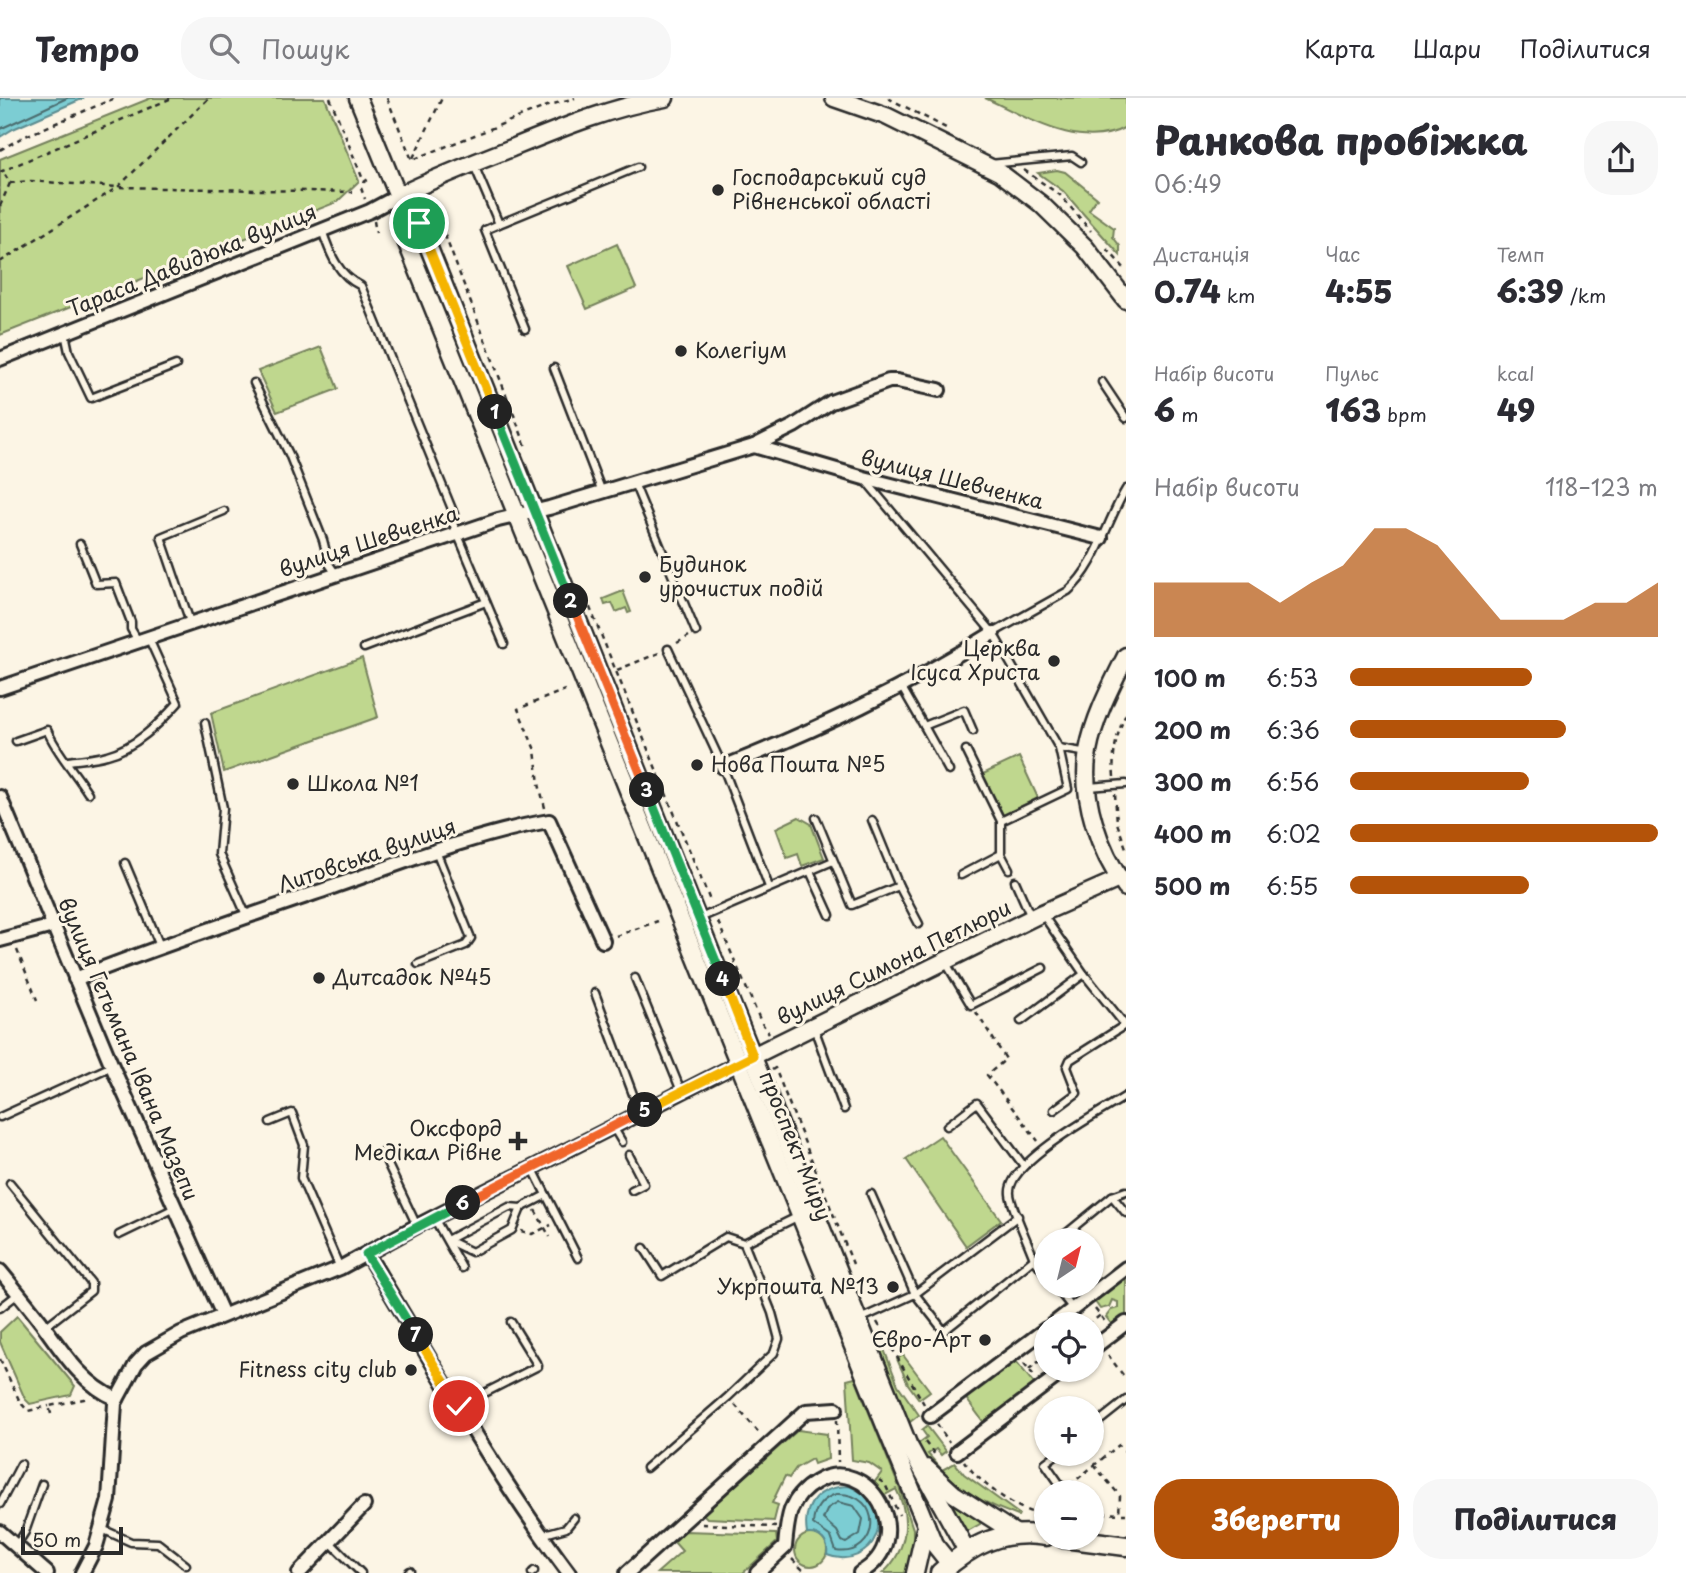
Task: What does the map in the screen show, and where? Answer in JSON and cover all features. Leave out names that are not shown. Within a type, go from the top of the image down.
[{"type":"main road","points":[[945,1568],[983,1542],[1018,1535],[1034,1536]]},
{"type":"main road","points":[[1104,1543],[1126,1546]]},
{"type":"street","name":"проспект Миру","points":[[358,98],[398,196],[400,226],[517,515],[858,1319],[908,1444],[967,1551]]},
{"type":"street","points":[[398,196],[560,129],[665,98]]},
{"type":"street","points":[[835,98],[886,116],[988,165],[1041,204],[1076,239],[1126,300]]},
{"type":"street","name":"проспект Миру","points":[[398,196],[417,218],[698,918],[800,1215],[945,1568]]},
{"type":"street","name":"Тараса Давидюка вулиця","points":[[0,359],[370,211],[398,196]]},
{"type":"street","name":"вулиця Шевченка","points":[[0,688],[458,533],[754,446],[794,426],[831,402],[890,381],[939,390]]},
{"type":"street","name":"вулиця Шевченка","points":[[754,446],[864,478],[1101,538]]},
{"type":"street","points":[[723,767],[824,726],[901,687],[993,633]]},
{"type":"street","points":[[1123,883],[1104,850],[1087,787],[1088,753],[1101,710],[1126,658]]},
{"type":"street","name":"вулиця Гетьмана Івана Мазепи","points":[[0,797],[112,1066],[223,1315]]},
{"type":"street","points":[[549,821],[603,941]]},
{"type":"street","name":"Литовська вулиця","points":[[75,979],[160,946],[436,851],[549,821]]},
{"type":"street","name":"вулиця Симона Петлюри","points":[[82,1573],[102,1529],[109,1500],[117,1399],[136,1364],[165,1340],[340,1268],[681,1091],[945,961],[1037,916],[1123,883]]},
{"type":"street","points":[[6,938],[53,926]]},
{"type":"street","points":[[366,1254],[541,1535],[569,1573]]},
{"type":"street","points":[[1104,1285],[1126,1268]]},
{"type":"street","points":[[0,1271],[64,1355],[94,1386],[117,1399]]},
{"type":"street","points":[[1069,1312],[1087,1298]]},
{"type":"street","points":[[1104,1340],[1126,1323]]},
{"type":"street","points":[[930,1416],[1034,1338]]},
{"type":"street","points":[[957,1452],[1050,1382]]},
{"type":"street","points":[[627,1573],[806,1411],[836,1409]]},
{"type":"street","name":"проспект Миру","points":[[908,1444],[929,1471],[954,1494],[1018,1535]]},
{"type":"street","points":[[757,1573],[785,1547],[792,1507],[805,1488],[823,1478],[839,1476],[861,1484],[878,1498],[888,1527],[887,1543],[877,1559],[860,1573]]},
{"type":"street","points":[[299,1573],[363,1505]]},
{"type":"street","points":[[915,1573],[926,1525]]},
{"type":"street","points":[[0,1532],[47,1573]]},
{"type":"lane","points":[[988,165],[1072,156],[1081,162]]},
{"type":"lane","points":[[473,163],[499,224]]},
{"type":"lane","points":[[525,329],[485,230],[638,167]]},
{"type":"lane","points":[[322,230],[329,250],[347,279],[361,286],[454,514],[452,521],[504,644]]},
{"type":"lane","points":[[65,333],[69,352],[91,398],[176,365]]},
{"type":"lane","points":[[554,368],[602,492]]},
{"type":"lane","points":[[1102,382],[1126,418]]},
{"type":"lane","points":[[254,383],[289,454],[323,540],[329,564],[336,574]]},
{"type":"lane","points":[[864,478],[993,633],[1059,748],[1068,789],[1001,821]]},
{"type":"lane","points":[[633,481],[696,632]]},
{"type":"lane","points":[[993,633],[1068,592],[1077,584],[1126,489]]},
{"type":"lane","points":[[190,622],[161,537],[224,511]]},
{"type":"lane","points":[[68,761],[109,755],[137,740],[178,703],[143,639],[131,629],[131,622],[116,583],[96,584],[80,544]]},
{"type":"lane","points":[[364,648],[486,602]]},
{"type":"lane","points":[[668,649],[723,767],[769,887]]},
{"type":"lane","points":[[901,687],[949,771]]},
{"type":"lane","points":[[924,726],[964,710],[973,731]]},
{"type":"lane","points":[[205,723],[223,808],[219,854],[247,917]]},
{"type":"lane","points":[[16,741],[47,730],[55,748],[68,761],[88,793]]},
{"type":"lane","points":[[1059,748],[1088,753]]},
{"type":"lane","points":[[966,750],[1001,821],[1001,854],[1009,869]]},
{"type":"lane","points":[[1087,787],[1126,785]]},
{"type":"lane","points":[[816,818],[852,905],[900,886]]},
{"type":"lane","points":[[872,820],[919,924]]},
{"type":"lane","points":[[418,964],[466,945],[471,938],[436,851]]},
{"type":"lane","points":[[961,875],[1001,854]]},
{"type":"lane","points":[[698,918],[833,861]]},
{"type":"lane","points":[[125,863],[160,946]]},
{"type":"lane","points":[[810,871],[830,915]]},
{"type":"lane","points":[[1015,881],[1037,916],[1125,1025],[1070,1060],[1067,1067],[1077,1093],[1054,1110]]},
{"type":"lane","points":[[945,961],[971,1004],[1042,968]]},
{"type":"lane","points":[[1021,1021],[1084,974]]},
{"type":"lane","points":[[635,978],[681,1091]]},
{"type":"lane","points":[[595,993],[640,1113]]},
{"type":"lane","points":[[813,1027],[844,1109]]},
{"type":"lane","points":[[0,1117],[112,1066]]},
{"type":"lane","points":[[871,1194],[915,1294],[944,1331],[1034,1259],[1009,1193],[1013,1177],[1053,1141],[1126,1096]]},
{"type":"lane","points":[[947,1126],[977,1103],[1024,1166]]},
{"type":"lane","points":[[270,1122],[292,1113],[304,1145],[302,1178],[340,1268]]},
{"type":"lane","points":[[613,1127],[622,1142]]},
{"type":"lane","points":[[382,1153],[417,1226]]},
{"type":"lane","points":[[629,1154],[644,1184],[632,1190]]},
{"type":"lane","points":[[532,1167],[578,1258]]},
{"type":"lane","points":[[10,1183],[91,1283],[91,1291],[45,1328]]},
{"type":"lane","points":[[1074,1228],[1112,1196],[1126,1191]]},
{"type":"lane","points":[[447,1240],[509,1207],[521,1208],[546,1195]]},
{"type":"lane","points":[[1112,1196],[1126,1213]]},
{"type":"lane","points":[[119,1235],[175,1208]]},
{"type":"lane","points":[[447,1240],[472,1252],[512,1230],[521,1208]]},
{"type":"lane","points":[[644,1248],[662,1276],[726,1237],[744,1243],[800,1215]]},
{"type":"lane","points":[[858,1319],[915,1294],[1018,1216]]},
{"type":"lane","points":[[434,1217],[462,1268]]},
{"type":"lane","points":[[646,1468],[774,1353],[779,1339],[772,1313],[744,1243]]},
{"type":"lane","points":[[0,1308],[19,1294]]},
{"type":"lane","points":[[1064,1298],[1073,1309]]},
{"type":"lane","points":[[459,1406],[538,1366],[511,1322]]},
{"type":"lane","points":[[1104,1417],[1126,1400]]},
{"type":"lane","points":[[0,1504],[21,1464]]},
{"type":"lane","points":[[16,1546],[25,1532],[42,1483]]},
{"type":"lane","points":[[541,1535],[566,1528],[575,1518]]},
{"type":"lane","points":[[102,1529],[131,1542],[158,1543],[186,1564]]},
{"type":"lane","points":[[330,1542],[360,1573]]},
{"type":"path","points":[[0,150],[21,138],[115,98]]},
{"type":"path","points":[[10,183],[1,171],[172,98]]},
{"type":"path","points":[[0,262],[118,187],[209,98]]},
{"type":"path","points":[[330,98],[363,182],[371,177]]},
{"type":"path","points":[[387,98],[412,160]]},
{"type":"path","points":[[412,160],[442,98]]},
{"type":"path","points":[[412,160],[550,105],[575,98]]},
{"type":"path","points":[[10,183],[30,181],[118,187],[354,192]]},
{"type":"path","points":[[0,206],[10,183]]},
{"type":"path","points":[[361,188],[365,199]]},
{"type":"path","points":[[434,206],[526,448]]},
{"type":"path","points":[[374,221],[376,233]]},
{"type":"path","points":[[586,598],[714,912],[761,1022],[771,1037]]},
{"type":"path","points":[[617,670],[668,649],[696,632]]},
{"type":"path","points":[[549,821],[539,783],[535,750],[518,709],[565,690]]},
{"type":"path","points":[[603,941],[658,920]]},
{"type":"path","points":[[6,938],[37,1000]]},
{"type":"path","points":[[971,1004],[1006,1059],[987,1075],[1044,1150]]},
{"type":"path","points":[[531,1203],[550,1237]]},
{"type":"path","points":[[520,1231],[532,1234],[545,1228]]},
{"type":"path","points":[[1087,1298],[1100,1312]]},
{"type":"path","points":[[1104,1317],[1113,1333]]},
{"type":"path","points":[[1016,1352],[1042,1388]]},
{"type":"path","points":[[1104,1355],[1126,1379]]},
{"type":"path","points":[[0,1359],[20,1402],[28,1411],[92,1397]]},
{"type":"path","points":[[1029,1370],[1034,1366]]},
{"type":"path","points":[[728,1397],[769,1444]]},
{"type":"path","points":[[49,1406],[51,1414]]},
{"type":"path","points":[[836,1409],[839,1476]]},
{"type":"path","points":[[1104,1457],[1119,1444],[1126,1452]]},
{"type":"path","points":[[929,1447],[941,1463]]},
{"type":"path","points":[[1077,1480],[1093,1466]]},
{"type":"path","points":[[1095,1466],[1121,1496],[1119,1514]]},
{"type":"path","points":[[1104,1513],[1126,1514]]},
{"type":"path","points":[[682,1523],[787,1527]]},
{"type":"path","points":[[785,1547],[789,1556],[806,1573]]},
{"type":"green space","points":[[151,98],[325,98],[359,181],[337,202],[0,335],[0,159]]},
{"type":"green space","points":[[985,98],[1126,98],[1126,127],[1108,134],[1072,134],[1036,122]]},
{"type":"green space","points":[[1057,170],[1065,172],[1097,198],[1089,210],[1114,228],[1113,237],[1120,246],[1120,255],[1063,191],[1038,173]]},
{"type":"green space","points":[[417,238],[517,488],[515,489],[413,239]]},
{"type":"green space","points":[[617,244],[636,288],[587,309],[568,266]]},
{"type":"green space","points":[[321,347],[338,389],[277,412],[258,371]]},
{"type":"green space","points":[[540,540],[738,1036],[734,1037],[537,542]]},
{"type":"green space","points":[[623,591],[631,612],[628,613],[626,608],[616,612],[612,603],[605,605],[603,599]]},
{"type":"green space","points":[[362,658],[378,717],[224,772],[211,713]]},
{"type":"green space","points":[[1019,757],[1038,798],[1003,815],[983,774]]},
{"type":"green space","points":[[799,817],[811,824],[824,858],[802,866],[798,854],[787,858],[776,828]]},
{"type":"green space","points":[[940,1136],[1001,1220],[966,1246],[906,1159]]},
{"type":"green space","points":[[1126,1276],[1126,1316],[1113,1326],[1106,1317],[1111,1310],[1118,1308],[1118,1302],[1112,1300],[1109,1307],[1100,1309],[1093,1299],[1104,1298],[1104,1291]]},
{"type":"green space","points":[[17,1316],[75,1386],[71,1395],[30,1404],[25,1399],[0,1342],[0,1332]]},
{"type":"green space","points":[[878,1334],[898,1385],[919,1415],[910,1422],[910,1430],[873,1336]]},
{"type":"green space","points":[[903,1355],[930,1391],[919,1399],[908,1384],[897,1359]]},
{"type":"green space","points":[[1015,1360],[1036,1386],[985,1424],[965,1397]]},
{"type":"green space","points":[[855,1378],[913,1529],[913,1554],[908,1573],[883,1573],[898,1554],[904,1533],[904,1511],[896,1489],[885,1495],[874,1483],[882,1472],[869,1463],[852,1460],[847,1380]]},
{"type":"green space","points":[[927,1426],[946,1451],[941,1455],[936,1449],[928,1454],[942,1470],[955,1463],[964,1474],[1019,1514],[1018,1516],[975,1497],[948,1479],[925,1458],[911,1432],[919,1443],[927,1437],[922,1430]]},
{"type":"green space","points":[[798,1430],[827,1434],[828,1459],[814,1464],[812,1459],[796,1468],[789,1478],[785,1476],[772,1503],[778,1505],[774,1521],[707,1518],[703,1514]]},
{"type":"green space","points":[[941,1492],[979,1517],[980,1524],[966,1532],[962,1531]]},
{"type":"green space","points":[[685,1531],[776,1534],[777,1542],[743,1573],[657,1573],[682,1551],[674,1542]]},
{"type":"green space","points":[[811,1534],[823,1538],[827,1550],[823,1562],[811,1566],[799,1562],[795,1550],[799,1538]]},
{"type":"water","points":[[0,98],[84,98],[0,137]]},
{"type":"water","points":[[849,1486],[866,1496],[876,1509],[879,1523],[876,1536],[869,1547],[857,1555],[843,1558],[827,1555],[827,1546],[823,1539],[807,1534],[807,1514],[810,1505],[821,1493]]},
{"type":"place","name":"Господарський суд Рівненської області","points":[[718,190]]},
{"type":"place","name":"Колегіум","points":[[681,351]]},
{"type":"place","name":"Будинок урочистих подій","points":[[645,577]]},
{"type":"place","name":"Церква Ісуса Христа","points":[[1054,661]]},
{"type":"place","name":"Нова Пошта №5","points":[[697,765]]},
{"type":"place","name":"Школа №1","points":[[293,784]]},
{"type":"place","name":"Дитсадок №45","points":[[319,978]]},
{"type":"place","name":"Оксфорд Медікал Рівне","points":[[518,1141]]},
{"type":"place","name":"Укрпошта №13","points":[[893,1287]]},
{"type":"place","name":"Євро-Арт","points":[[985,1340]]},
{"type":"place","name":"Fitness city club","points":[[411,1370]]},
{"type":"route","points":[[419,223],[753,1056],[366,1254],[459,1406]]}]
